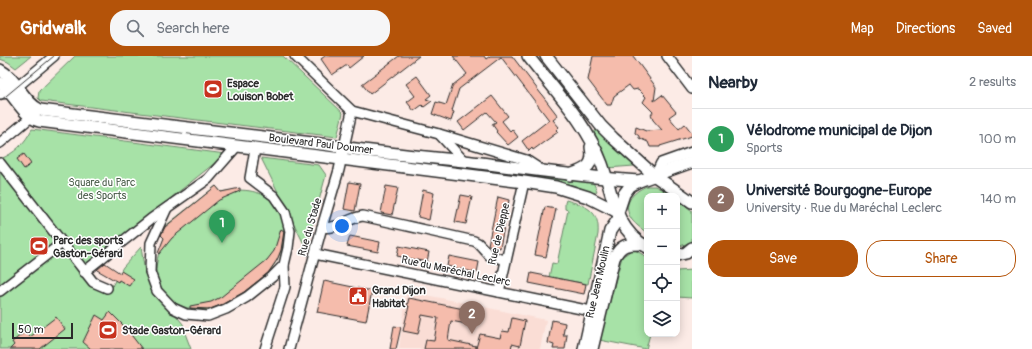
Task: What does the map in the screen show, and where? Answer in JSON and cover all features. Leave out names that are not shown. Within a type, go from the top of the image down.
[{"type":"main road","points":[[528,56],[588,135],[601,162],[618,215],[628,231],[644,245]]},
{"type":"main road","points":[[546,56],[601,126],[655,176],[692,202]]},
{"type":"main road","points":[[0,70],[31,118]]},
{"type":"main road","points":[[0,83],[40,110]]},
{"type":"main road","name":"Boulevard Paul Doumer","points":[[40,110],[570,175],[639,181]]},
{"type":"main road","name":"Boulevard Paul Doumer","points":[[31,118],[39,121],[524,182],[556,188],[588,197],[618,215]]},
{"type":"main road","points":[[570,175],[589,166],[591,163],[592,154],[588,135]]},
{"type":"main road","points":[[639,181],[692,162]]},
{"type":"main road","name":"Rue Jean Moulin","points":[[584,349],[610,231],[618,215],[624,194],[630,186],[639,181]]},
{"type":"main road","name":"Rue Jean Moulin","points":[[592,349],[614,258],[617,252],[623,246],[628,244],[644,246]]},
{"type":"main road","points":[[680,255],[686,253],[692,248]]},
{"type":"main road","points":[[680,256],[692,257]]},
{"type":"street","points":[[11,89],[49,56]]},
{"type":"street","points":[[11,89],[54,56]]},
{"type":"street","points":[[299,59],[310,56]]},
{"type":"street","points":[[667,56],[692,89]]},
{"type":"street","points":[[299,59],[352,111],[439,134],[526,160],[546,172]]},
{"type":"street","points":[[0,143],[40,110]]},
{"type":"street","name":"Rue du Stade","points":[[289,349],[342,159],[343,148],[352,111]]},
{"type":"street","points":[[439,134],[464,161]]},
{"type":"street","points":[[84,272],[167,208],[208,179],[237,146]]},
{"type":"street","points":[[255,149],[250,178],[274,196],[285,212],[290,231],[284,265],[285,287],[265,349]]},
{"type":"street","points":[[655,176],[661,163],[692,152]]},
{"type":"street","points":[[0,163],[84,272],[93,282],[107,288]]},
{"type":"street","name":"Rue de Dieppe","points":[[499,292],[524,182]]},
{"type":"street","points":[[167,208],[151,243],[150,272],[157,291],[172,308],[186,314],[208,316],[226,309],[247,297],[272,277],[284,265]]},
{"type":"street","points":[[322,227],[330,229],[352,218],[364,216],[474,241],[478,243],[490,256],[506,260]]},
{"type":"street","points":[[0,291],[62,243]]},
{"type":"street","name":"Rue du Maréchal Leclerc","points":[[315,254],[592,311]]},
{"type":"shaded area","points":[[407,291],[546,320],[540,349],[399,349]]},
{"type":"green space","points":[[0,56],[31,56],[16,68],[8,62],[0,59]]},
{"type":"green space","name":"Espace Louison Bobet","points":[[75,56],[283,56],[343,113],[337,137],[41,101],[38,98],[39,91]]},
{"type":"green space","points":[[598,127],[634,166],[607,168],[593,134]]},
{"type":"green space","name":"Square du Parc des Sports","points":[[32,129],[226,154],[87,265],[99,281],[112,286],[123,267],[141,247],[145,273],[154,293],[170,308],[183,324],[191,349],[0,349],[0,159],[19,147]]},
{"type":"green space","points":[[261,158],[319,165],[326,175],[306,248]]},
{"type":"green space","points":[[531,174],[593,182],[597,191],[594,193],[572,185],[531,177]]},
{"type":"green space","points":[[216,186],[221,192],[245,190],[267,197],[273,202],[281,216],[284,240],[279,255],[271,269],[242,294],[220,307],[201,310],[191,309],[166,297],[157,280],[156,269],[164,238],[159,231]]},
{"type":"green space","points":[[647,186],[655,186],[668,193],[644,193],[644,231],[632,220],[628,209],[628,204],[633,195]]},
{"type":"green space","points":[[566,200],[580,204],[590,210],[597,219],[598,234],[588,284],[549,277],[552,263],[557,264],[568,210],[565,209]]},
{"type":"green space","points":[[680,201],[692,211],[692,241],[680,246]]},
{"type":"green space","points":[[633,249],[644,255],[644,337],[649,337],[646,349],[599,340],[622,257]]},
{"type":"green space","points":[[692,270],[692,298],[680,297],[680,271]]},
{"type":"building","points":[[325,56],[364,56],[349,68],[347,65],[332,75],[321,59]]},
{"type":"building","points":[[399,56],[419,56],[370,94],[362,84]]},
{"type":"building","points":[[453,56],[484,56],[486,59],[490,56],[512,56],[558,116],[553,120],[559,127],[556,130],[558,132],[533,150],[532,148],[529,151],[522,141],[549,120],[501,57],[459,89],[452,111],[454,112],[451,121],[432,114],[436,102],[446,105],[453,85],[467,74]]},
{"type":"building","points":[[593,56],[633,56],[656,87],[654,101],[662,95],[676,112],[669,117],[679,129],[685,124],[692,133],[692,136],[660,147],[650,147],[648,142],[639,138],[639,136],[635,133],[636,127],[646,131],[662,130],[653,120],[651,115],[653,112],[643,102],[646,97],[638,89],[633,90],[629,85],[614,96],[611,105],[607,105],[588,80]]},
{"type":"building","points":[[417,76],[431,95],[426,99],[432,101],[424,107],[422,105],[414,111],[407,102],[415,96],[406,84]]},
{"type":"building","points":[[492,96],[508,116],[502,121],[510,131],[512,129],[518,137],[508,145],[496,132],[497,131],[492,124],[496,122],[487,112],[464,130],[458,122]]},
{"type":"building","points":[[24,154],[31,164],[24,169],[17,159]]},
{"type":"building","points":[[349,182],[360,184],[355,211],[344,209]]},
{"type":"building","points":[[216,186],[221,192],[240,188],[240,191],[219,200],[172,238],[159,254],[158,253],[164,238],[161,235],[165,227]]},
{"type":"building","points":[[386,186],[398,188],[392,215],[381,213]]},
{"type":"building","points":[[423,190],[434,193],[429,220],[418,217]]},
{"type":"building","points":[[461,195],[472,197],[466,224],[455,222]]},
{"type":"building","points":[[498,197],[509,200],[500,248],[488,245]]},
{"type":"building","points":[[545,207],[556,209],[546,257],[535,255]]},
{"type":"building","points":[[281,229],[284,231],[281,250],[277,260],[268,273],[244,292],[223,304],[210,309],[190,308],[190,306],[211,302],[221,297],[267,260],[274,251]]},
{"type":"building","points":[[350,236],[380,242],[378,252],[347,246]]},
{"type":"building","points":[[399,246],[429,252],[427,262],[397,256]]},
{"type":"building","points":[[449,256],[479,262],[477,273],[447,266]]},
{"type":"building","points":[[105,263],[120,273],[121,271],[134,279],[129,286],[119,280],[118,282],[97,270]]},
{"type":"building","points":[[531,273],[586,284],[584,294],[529,283]]},
{"type":"building","points":[[324,281],[372,291],[366,321],[317,312]]},
{"type":"building","points":[[409,298],[474,311],[472,325],[451,321],[448,340],[476,346],[476,348],[480,334],[500,338],[502,331],[509,332],[512,318],[525,321],[520,346],[512,344],[511,349],[424,349],[426,340],[434,341],[438,318],[422,315],[418,334],[403,331],[409,306],[407,306]]},
{"type":"building","points":[[110,312],[125,327],[142,349],[91,349],[83,342],[96,315],[104,320]]},
{"type":"building","points":[[56,317],[65,329],[40,349],[10,349],[14,345],[12,342],[26,331],[30,337]]},
{"type":"building","points":[[552,320],[565,323],[563,335],[567,335],[565,349],[553,349],[554,345],[548,343]]},
{"type":"building","points":[[394,326],[401,327],[396,349],[390,349]]},
{"type":"tram line","points":[[0,101],[54,56]]},
{"type":"place","name":"Espace Louison Bobet","points":[[213,89]]},
{"type":"place","name":"Vélodrome municipal de Dijon","points":[[222,243]]},
{"type":"place","name":"Parc des sports Gaston-Gérard","points":[[39,246]]},
{"type":"place","name":"Grand Dijon Habitat","points":[[358,296]]},
{"type":"place","name":"Stade Gaston-Gérard","points":[[108,330]]},
{"type":"place","name":"Université Bourgogne-Europe","points":[[472,334]]}]
